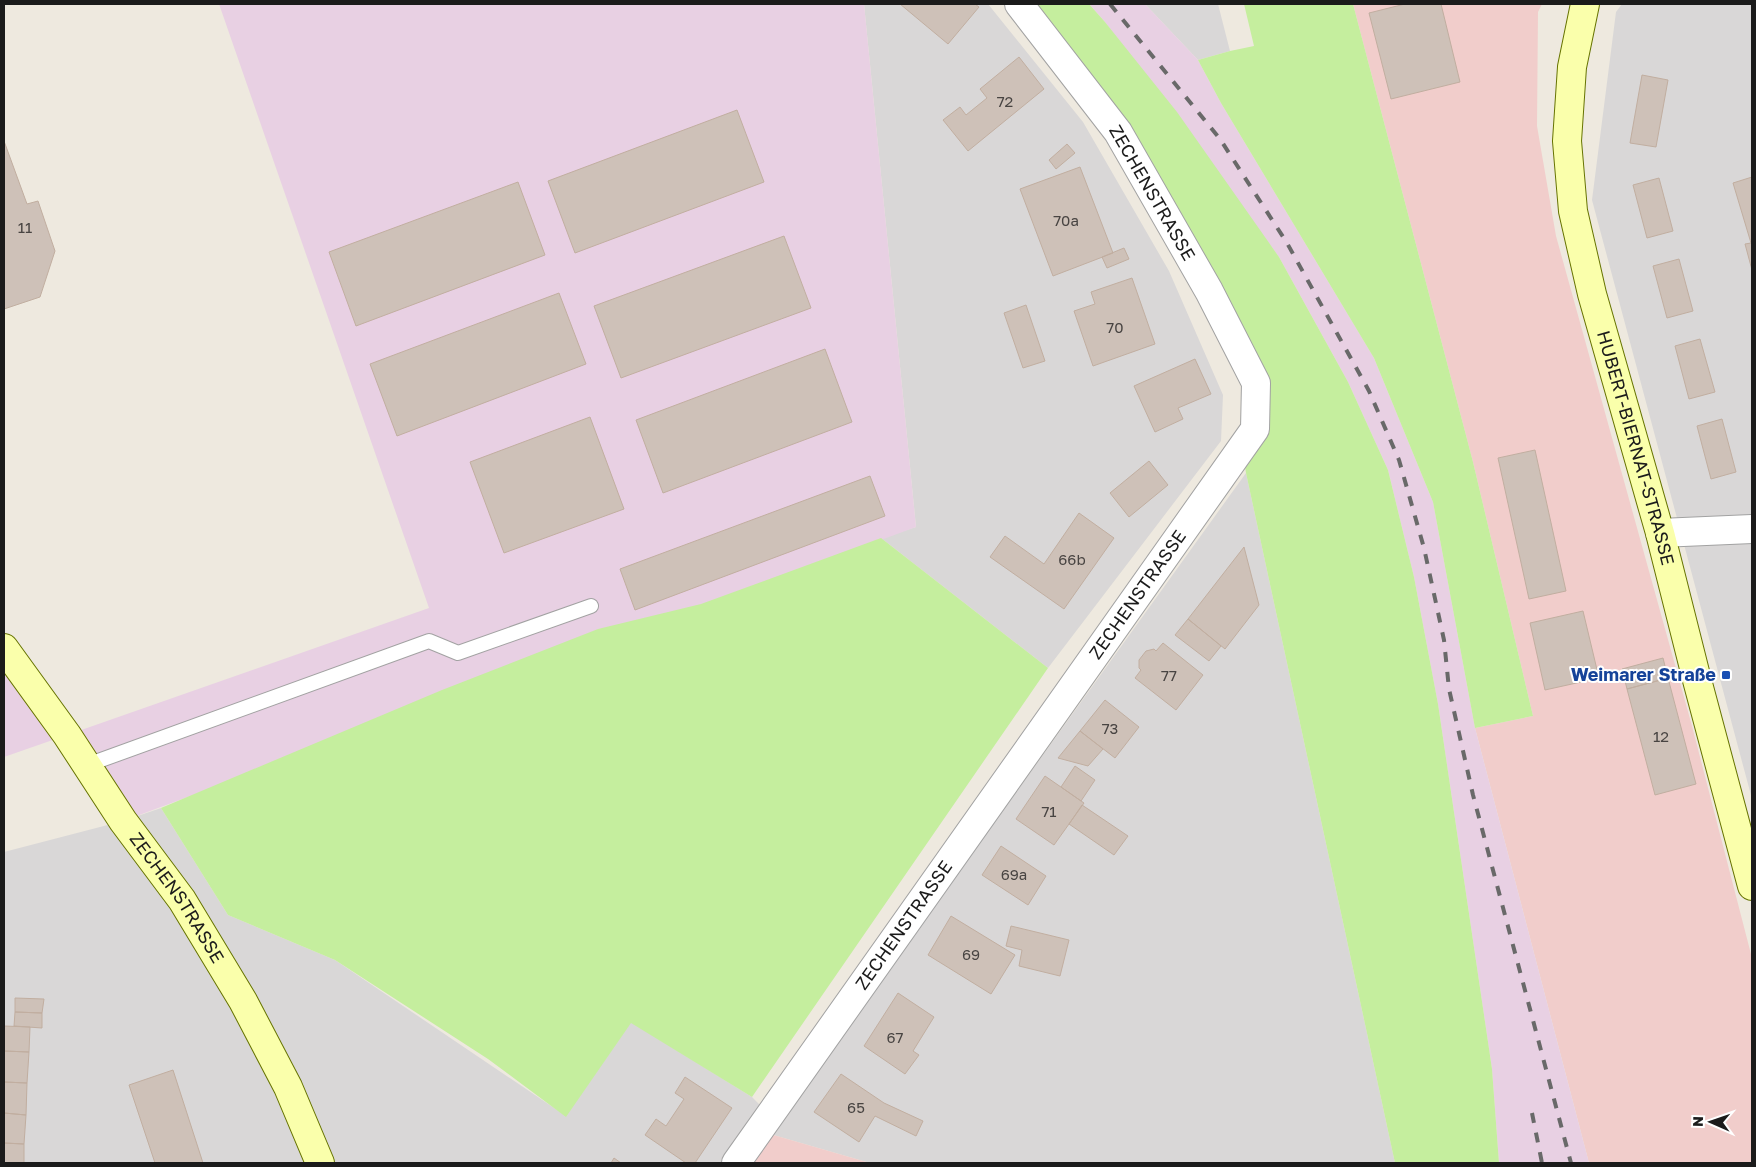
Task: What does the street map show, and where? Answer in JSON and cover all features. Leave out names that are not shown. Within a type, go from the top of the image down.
[{"type":"street","name":"ZECHENSTRASSE","points":[[736,1163],[1255,429],[1256,383],[1209,291],[1118,132],[1019,4]]},
{"type":"street","name":"HUBERT-BIERNAT-STRASSE","points":[[1585,4],[1572,67],[1566,142],[1573,210],[1592,294],[1660,533],[1752,886]]},
{"type":"street","points":[[1660,533],[1752,528]]},
{"type":"street","name":"ZECHENSTRASSE","points":[[4,648],[67,735],[123,821],[182,900],[242,1001],[288,1087],[320,1163]]},
{"type":"lane","points":[[86,765],[429,641],[458,653],[591,606]]},
{"type":"shaded area","points":[[219,4],[864,4],[916,527],[123,821],[67,735],[429,608]]},
{"type":"shaded area","points":[[864,4],[988,4],[1083,122],[1169,271],[1223,395],[1221,441],[1048,668],[881,538],[916,527]]},
{"type":"shaded area","points":[[1089,4],[1145,4],[1198,60],[1221,103],[1374,358],[1433,502],[1475,728],[1589,1163],[1499,1163],[1492,1069],[1438,704],[1414,577],[1388,470],[1348,382],[1279,257],[1105,22]]},
{"type":"shaded area","points":[[1145,4],[1218,4],[1230,51],[1198,60]]},
{"type":"shaded area","points":[[1353,4],[1542,4],[1538,12],[1537,126],[1556,236],[1692,726],[1752,958],[1752,1163],[1589,1163],[1475,728],[1533,716],[1473,462]]},
{"type":"shaded area","points":[[1622,4],[1752,4],[1752,799],[1592,200],[1616,12]]},
{"type":"shaded area","points":[[1246,473],[1395,1163],[870,1163],[770,1134]]},
{"type":"shaded area","points":[[4,648],[67,735],[4,757]]},
{"type":"shaded area","points":[[161,808],[228,915],[335,960],[566,1116],[631,1022],[752,1097],[769,1114],[736,1163],[4,1163],[4,852],[123,821]]},
{"type":"shaded area","points":[[770,1134],[870,1163],[752,1163]]},
{"type":"green space","points":[[1019,4],[1089,4],[1177,112],[1279,257],[1348,382],[1388,470],[1414,577],[1438,704],[1492,1069],[1499,1163],[1395,1163],[1246,473],[1242,448],[1256,383],[1118,132]]},
{"type":"green space","points":[[1244,4],[1353,4],[1473,462],[1533,716],[1475,728],[1433,502],[1374,358],[1221,103],[1198,60],[1254,46]]},
{"type":"green space","points":[[881,538],[1048,668],[752,1097],[631,1023],[566,1117],[488,1059],[335,960],[228,915],[161,808],[442,690],[598,629],[701,604]]},
{"type":"building","points":[[900,4],[975,4],[979,7],[948,44]]},
{"type":"building","points":[[1405,4],[1441,4],[1460,82],[1391,99],[1369,13]]},
{"type":"building","points":[[1019,57],[1044,89],[968,151],[943,120],[960,107],[966,115],[987,98],[980,89]]},
{"type":"building","points":[[1642,75],[1668,80],[1656,147],[1630,143]]},
{"type":"building","points":[[737,110],[764,182],[575,253],[548,181]]},
{"type":"building","points":[[4,141],[27,204],[38,201],[55,251],[40,297],[4,309]]},
{"type":"building","points":[[1067,144],[1075,153],[1056,169],[1049,160]]},
{"type":"building","points":[[1080,167],[1113,253],[1053,276],[1020,189]]},
{"type":"building","points":[[1752,177],[1752,270],[1745,244],[1751,243],[1733,183]]},
{"type":"building","points":[[1659,178],[1673,231],[1647,238],[1633,185]]},
{"type":"building","points":[[518,182],[545,255],[356,326],[329,252]]},
{"type":"building","points":[[784,236],[811,308],[621,378],[594,306]]},
{"type":"building","points":[[1124,248],[1129,259],[1107,268],[1102,257]]},
{"type":"building","points":[[1679,259],[1693,311],[1667,318],[1653,266]]},
{"type":"building","points":[[1132,278],[1155,344],[1093,366],[1074,311],[1095,304],[1091,292]]},
{"type":"building","points":[[559,293],[586,364],[397,436],[370,364]]},
{"type":"building","points":[[1026,305],[1045,361],[1023,368],[1004,313]]},
{"type":"building","points":[[1700,339],[1715,392],[1689,399],[1675,346]]},
{"type":"building","points":[[825,349],[852,422],[663,493],[636,420]]},
{"type":"building","points":[[1195,359],[1211,394],[1178,408],[1183,419],[1155,432],[1134,386]]},
{"type":"building","points":[[590,417],[624,509],[504,553],[470,462]]},
{"type":"building","points":[[1722,419],[1736,472],[1711,479],[1697,426]]},
{"type":"building","points":[[1535,450],[1566,591],[1529,599],[1498,458]]},
{"type":"building","points":[[1149,461],[1168,485],[1129,517],[1110,493]]},
{"type":"building","points":[[870,476],[885,516],[635,610],[620,569]]},
{"type":"building","points":[[1079,513],[1114,538],[1064,609],[990,557],[1005,536],[1044,564]]},
{"type":"building","points":[[1244,547],[1259,605],[1225,649],[1188,619]]},
{"type":"building","points":[[1583,611],[1599,678],[1545,690],[1530,623]]},
{"type":"building","points":[[1188,619],[1221,646],[1209,661],[1175,635]]},
{"type":"building","points":[[1163,643],[1203,675],[1176,710],[1135,678],[1141,670],[1139,668],[1139,660],[1146,651],[1154,649],[1156,651]]},
{"type":"building","points":[[1663,658],[1668,678],[1627,689],[1622,669]]},
{"type":"building","points":[[1668,678],[1696,784],[1655,795],[1627,689]]},
{"type":"building","points":[[1105,700],[1139,727],[1115,758],[1080,731]]},
{"type":"building","points":[[1080,731],[1103,749],[1088,766],[1058,758]]},
{"type":"building","points":[[1075,766],[1095,780],[1081,801],[1061,787]]},
{"type":"building","points":[[1045,776],[1084,803],[1054,845],[1016,819]]},
{"type":"building","points":[[1082,805],[1128,836],[1114,855],[1069,824]]},
{"type":"building","points":[[1001,846],[1046,876],[1028,905],[982,875]]},
{"type":"building","points":[[951,916],[1015,955],[991,994],[928,955]]},
{"type":"building","points":[[1011,926],[1069,940],[1060,976],[1019,966],[1022,950],[1006,946]]},
{"type":"building","points":[[898,993],[934,1017],[913,1051],[919,1055],[905,1074],[864,1046]]},
{"type":"building","points":[[15,998],[44,999],[42,1013],[15,1012]]},
{"type":"building","points":[[15,1012],[42,1013],[42,1028],[14,1026]]},
{"type":"building","points":[[4,1026],[30,1027],[29,1052],[4,1051]]},
{"type":"building","points":[[4,1051],[29,1052],[27,1083],[4,1082]]},
{"type":"building","points":[[173,1070],[203,1163],[155,1163],[129,1085]]},
{"type":"building","points":[[841,1074],[884,1103],[923,1121],[916,1136],[875,1116],[859,1142],[814,1112]]},
{"type":"building","points":[[685,1077],[732,1108],[695,1163],[686,1163],[645,1135],[656,1119],[666,1126],[684,1099],[675,1093]]},
{"type":"building","points":[[4,1082],[27,1083],[26,1115],[4,1113]]},
{"type":"building","points":[[4,1113],[26,1115],[24,1144],[4,1143]]},
{"type":"building","points":[[4,1143],[24,1144],[24,1163],[4,1163]]},
{"type":"building","points":[[614,1158],[621,1163],[611,1163]]},
{"type":"railway","points":[[1110,4],[1220,139],[1287,243],[1369,391],[1399,460],[1424,548],[1444,640],[1449,689],[1473,795],[1571,1163]]},
{"type":"railway","points":[[1532,1113],[1542,1163]]},
{"type":"place","name":"Weimarer Straße","points":[[1726,675]]}]
